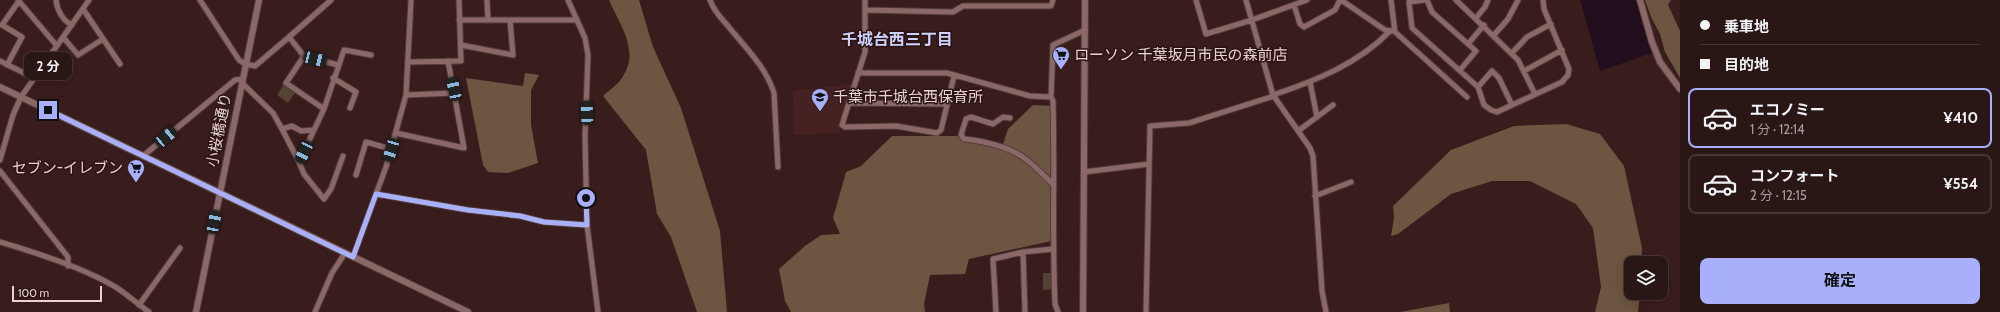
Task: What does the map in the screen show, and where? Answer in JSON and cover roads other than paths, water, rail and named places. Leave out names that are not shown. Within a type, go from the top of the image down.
[{"type":"street","points":[[56,0],[56,8],[67,23],[72,25]]},
{"type":"street","points":[[0,160],[13,115],[21,97],[64,38],[89,0]]},
{"type":"street","points":[[200,0],[239,60],[245,64],[255,66],[331,0]]},
{"type":"street","name":"小桜橋通り","points":[[196,312],[259,0]]},
{"type":"street","points":[[353,257],[391,150],[406,95],[410,0]]},
{"type":"street","points":[[408,62],[461,61],[459,0]]},
{"type":"street","points":[[487,0],[488,20]]},
{"type":"street","points":[[568,0],[585,38],[588,55],[585,137],[587,225],[598,312]]},
{"type":"street","points":[[710,0],[716,11],[761,66],[771,81],[774,92],[778,167]]},
{"type":"street","points":[[865,0],[865,52],[842,124],[845,127],[896,126],[937,133],[941,130],[954,76]]},
{"type":"street","points":[[865,10],[953,12],[962,6],[1052,6],[1053,0]]},
{"type":"street","points":[[1083,312],[1085,0]]},
{"type":"street","points":[[1196,0],[1206,34],[1252,20],[1306,0]]},
{"type":"street","points":[[1246,0],[1273,95],[1310,148],[1312,156],[1322,291],[1326,312]]},
{"type":"street","points":[[1296,3],[1300,24],[1304,27],[1335,10],[1342,0],[1385,30],[1392,31],[1467,97]]},
{"type":"street","points":[[1391,0],[1392,31]]},
{"type":"street","points":[[1460,70],[1476,50],[1432,12],[1426,0],[1408,2],[1412,28],[1478,87],[1484,105],[1497,112],[1562,82],[1568,75],[1569,69],[1544,9],[1543,0]]},
{"type":"street","points":[[1456,0],[1494,35],[1494,38],[1512,53],[1524,71],[1535,94]]},
{"type":"street","points":[[1476,18],[1485,7],[1488,0]]},
{"type":"street","points":[[1494,35],[1508,19],[1518,0]]},
{"type":"street","points":[[1640,0],[1652,42],[1660,62],[1680,89]]},
{"type":"street","points":[[7,65],[22,37],[2,25],[18,1],[57,46]]},
{"type":"street","points":[[82,10],[120,64]]},
{"type":"street","points":[[460,20],[577,20]]},
{"type":"street","points":[[461,45],[513,55],[510,20]]},
{"type":"street","points":[[1512,53],[1527,37],[1551,24]]},
{"type":"street","points":[[1468,44],[1484,26]]},
{"type":"street","points":[[1058,312],[1055,304],[1053,249],[1053,101],[1051,97],[1053,45],[1085,30]]},
{"type":"street","points":[[1146,312],[1150,126],[1189,123],[1310,82],[1356,58],[1392,31]]},
{"type":"street","points":[[64,38],[78,55],[103,39]]},
{"type":"street","points":[[289,38],[304,56],[338,65]]},
{"type":"street","points":[[299,162],[324,109],[344,50],[371,55]]},
{"type":"street","points":[[1524,71],[1562,50]]},
{"type":"street","points":[[304,56],[286,83],[324,109]]},
{"type":"street","points":[[0,61],[34,78]]},
{"type":"street","points":[[396,132],[464,148],[448,61]]},
{"type":"street","points":[[1478,87],[1492,72],[1499,78],[1512,105]]},
{"type":"street","points":[[858,73],[947,73],[1030,96],[1051,97]]},
{"type":"street","points":[[334,78],[356,92],[350,108]]},
{"type":"street","points":[[143,156],[235,80],[242,81],[273,113],[304,174],[324,199],[331,189],[343,156]]},
{"type":"street","points":[[1310,82],[1317,117]]},
{"type":"street","points":[[0,87],[468,312]]},
{"type":"street","points":[[406,95],[454,93]]},
{"type":"street","points":[[849,103],[947,104]]},
{"type":"street","points":[[1298,131],[1333,105]]},
{"type":"street","points":[[1010,118],[1003,117],[993,124],[971,116],[966,119],[961,135],[964,139],[983,141],[1027,160],[1053,184]]},
{"type":"street","points":[[282,129],[292,126],[301,131],[314,130]]},
{"type":"street","points":[[356,175],[366,142],[391,150]]},
{"type":"street","points":[[1084,172],[1149,164]]},
{"type":"street","points":[[0,171],[68,257],[68,266]]},
{"type":"street","points":[[1315,196],[1352,182]]},
{"type":"street","points":[[376,194],[453,208],[520,216],[544,222],[587,225]]},
{"type":"street","points":[[0,242],[68,266],[114,286],[149,312]]},
{"type":"street","points":[[139,305],[180,248]]},
{"type":"street","points":[[996,312],[993,259],[1023,252],[1053,249]]},
{"type":"street","points":[[1023,252],[1024,312]]},
{"type":"street","points":[[314,312],[332,273],[345,253]]},
{"type":"place","name":"ローソン 千葉坂月市民の森前店","points":[[1061,70]]},
{"type":"place","name":"千葉市千城台西保育所","points":[[820,112]]},
{"type":"place","name":"セブン-イレブン","points":[[136,183]]},
{"type":"district","name":"千城台西三丁目","points":[[897,39]]}]
